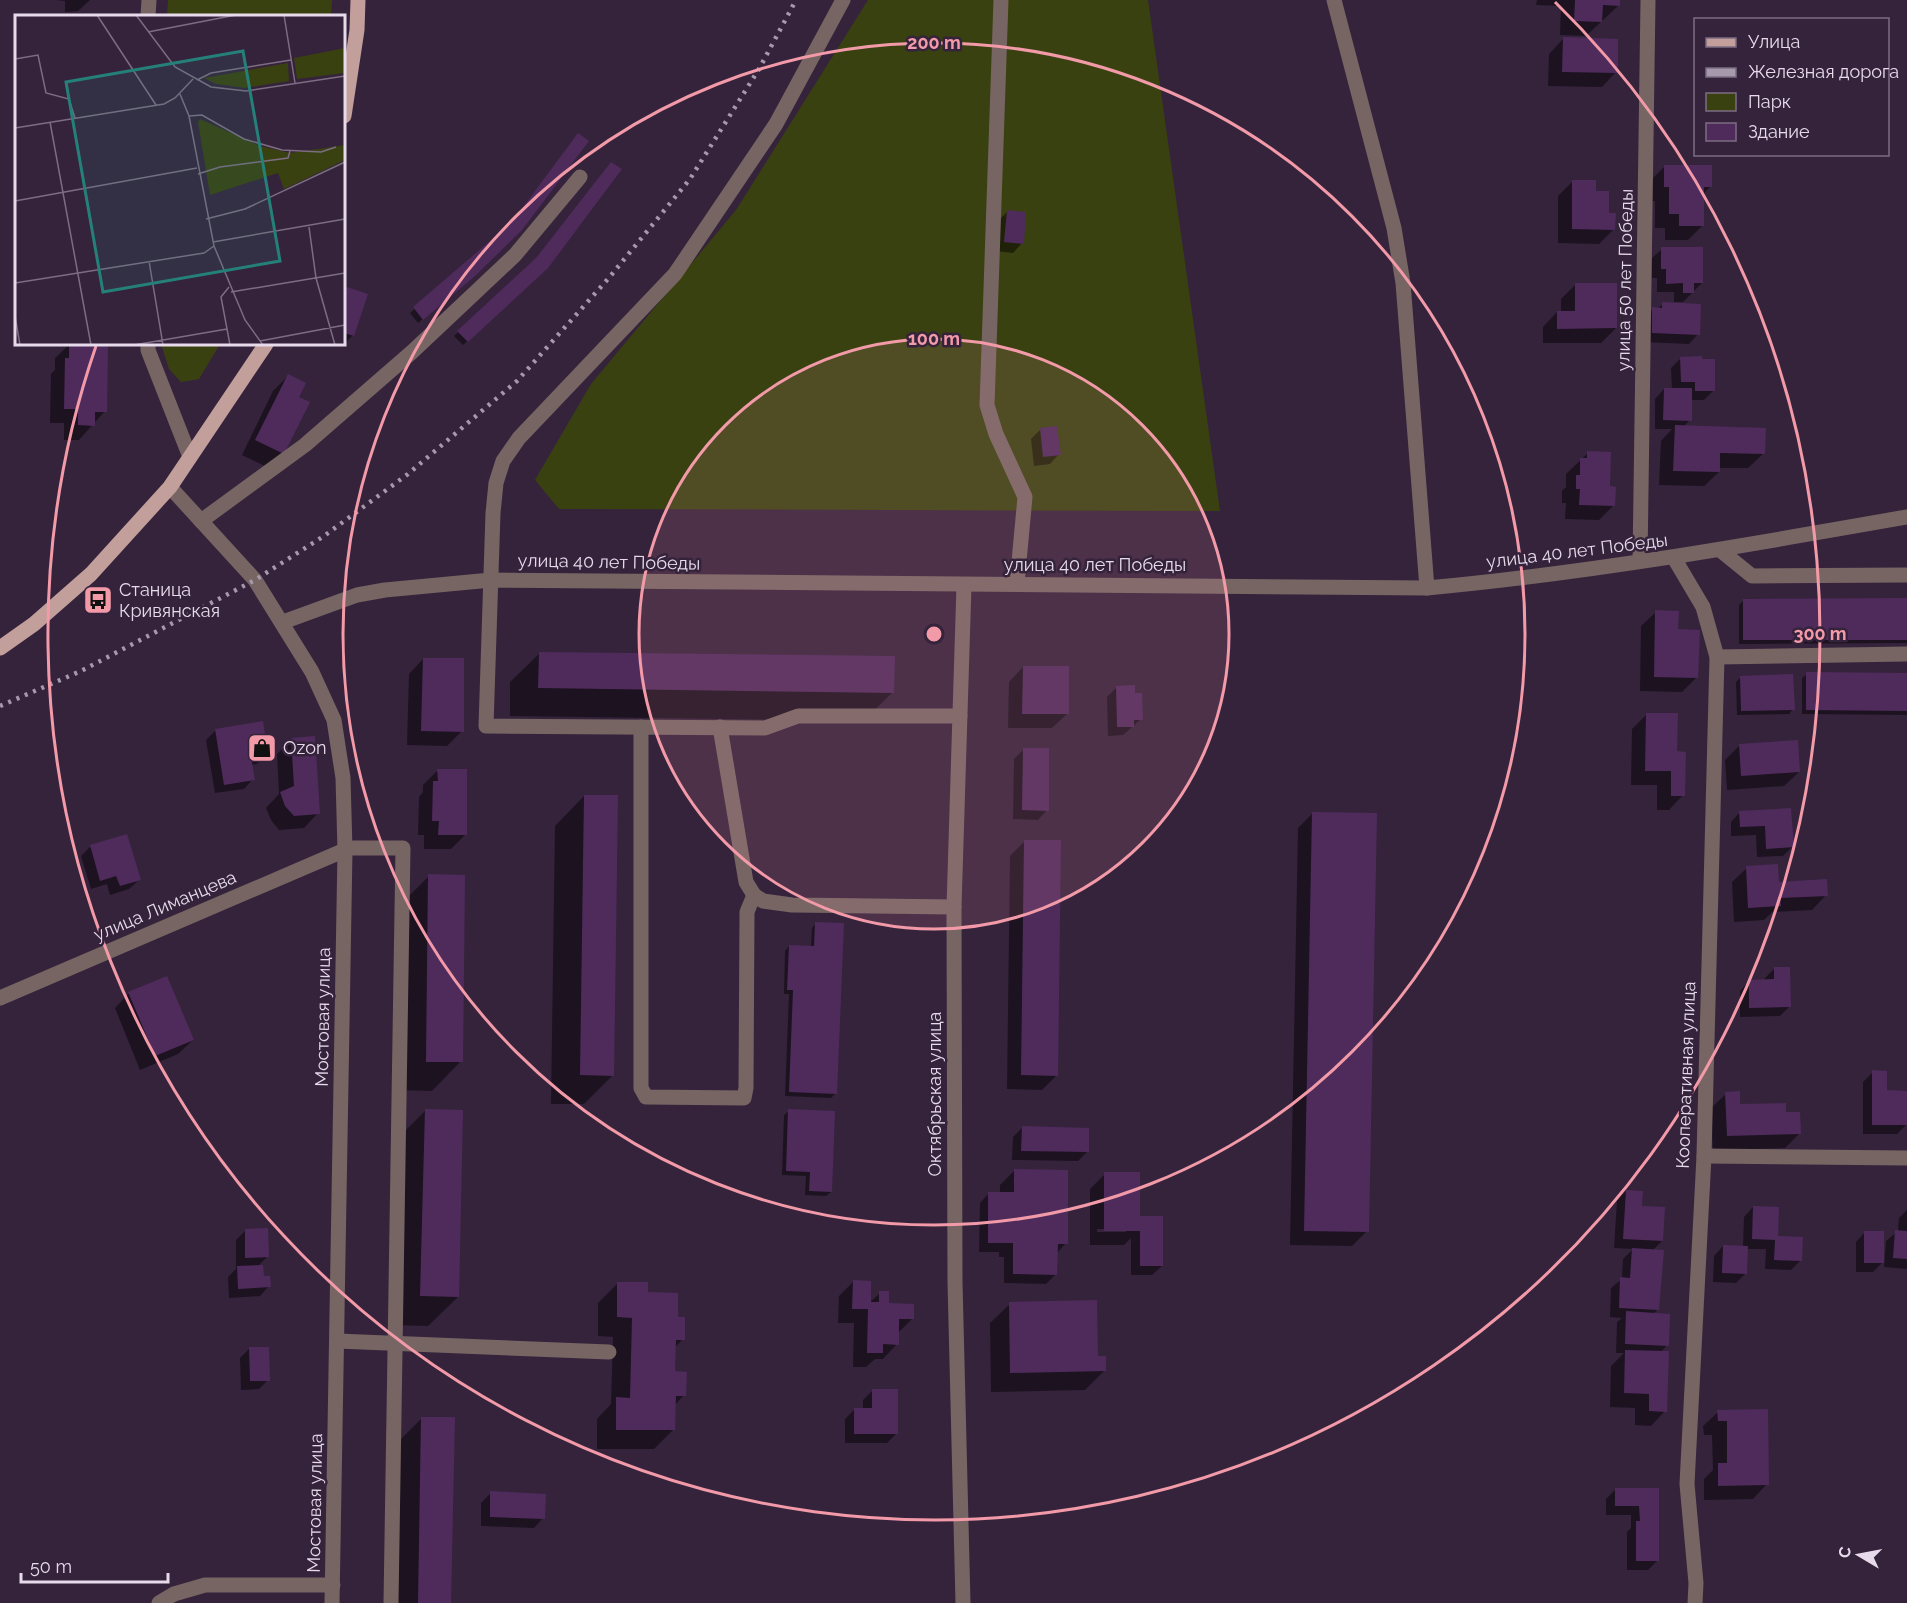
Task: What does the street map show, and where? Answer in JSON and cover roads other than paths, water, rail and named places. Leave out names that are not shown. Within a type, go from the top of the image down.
[{"type":"main road","points":[[345,109],[357,30],[358,0]]},
{"type":"main road","points":[[0,648],[34,624],[91,574],[170,487],[265,345]]},
{"type":"street","points":[[843,0],[776,124],[675,274],[519,438],[503,461],[496,483],[493,513],[486,726],[765,728],[798,716],[960,716]]},
{"type":"street","points":[[1001,0],[987,405],[996,434],[1025,497],[1017,583]]},
{"type":"street","points":[[1334,0],[1394,228],[1403,283],[1427,588]]},
{"type":"street","name":"улица 50 лет Победы","points":[[1640,561],[1648,0]]},
{"type":"street","points":[[201,521],[305,445],[412,352],[515,255],[580,177]]},
{"type":"street","points":[[147,345],[190,458]]},
{"type":"street","name":"Мостовая улица","points":[[170,487],[255,580],[283,622],[312,672],[334,720],[343,778],[345,849],[332,1603]]},
{"type":"street","name":"улица 40 лет Победы","points":[[283,622],[357,596],[385,590],[491,580],[1427,588],[1560,574],[1674,558],[1907,517]]},
{"type":"street","points":[[1720,550],[1752,576],[1907,575]]},
{"type":"street","name":"Кооперативная улица","points":[[1674,558],[1703,606],[1717,657],[1704,1156],[1687,1484],[1696,1583],[1695,1603]]},
{"type":"street","name":"Октябрьская улица","points":[[963,1603],[955,1271],[954,907],[964,585]]},
{"type":"street","points":[[1717,657],[1907,654]]},
{"type":"street","points":[[641,727],[641,1088],[646,1097],[744,1098],[746,1088],[747,912],[754,895]]},
{"type":"street","points":[[720,727],[746,882],[754,895],[763,901],[792,905],[954,907]]},
{"type":"street","points":[[345,849],[403,848],[391,1603]]},
{"type":"street","name":"улица Лиманцева","points":[[0,998],[345,849]]},
{"type":"street","points":[[1704,1156],[1907,1158]]},
{"type":"street","points":[[337,1341],[609,1352]]},
{"type":"street","points":[[159,1603],[174,1594],[205,1585],[333,1585]]},
{"type":"railway","points":[[0,706],[81,671],[255,580],[324,536],[408,474],[517,381],[608,279],[690,179],[759,69],[796,0]]},
{"type":"place","name":"Станица Кривянская","points":[[98,600]]},
{"type":"place","name":"Ozon","points":[[262,748]]}]
